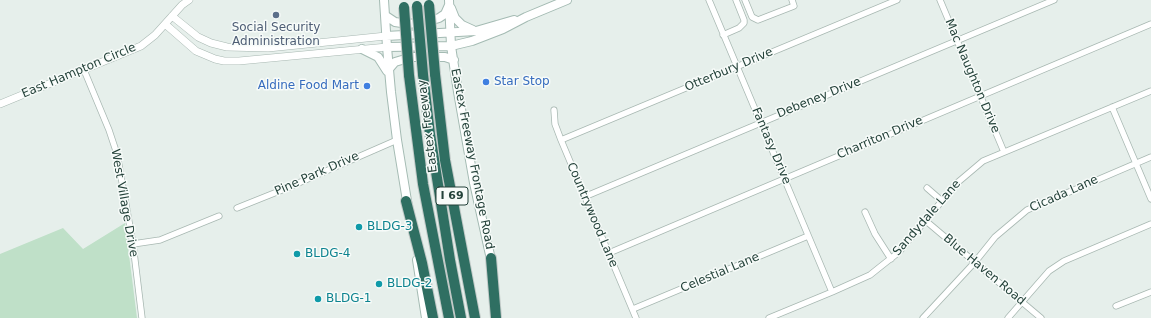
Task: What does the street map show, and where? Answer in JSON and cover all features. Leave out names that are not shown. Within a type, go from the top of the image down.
[{"type":"highway","name":"Eastex Freeway","points":[[429,2],[435,74],[445,160],[475,318]]},
{"type":"highway","name":"Eastex Freeway","points":[[404,3],[409,75],[423,184],[448,318]]},
{"type":"highway","points":[[417,3],[423,74],[433,150],[450,260],[461,318]]},
{"type":"highway","points":[[406,200],[422,263],[432,318]]},
{"type":"highway","points":[[491,258],[496,318]]},
{"type":"main road","points":[[384,0],[386,16],[386,47],[396,140],[426,318]]},
{"type":"main road","points":[[386,47],[451,46],[472,41],[492,34],[526,17],[567,0]]},
{"type":"main road","points":[[386,16],[395,22],[408,24],[426,22],[439,18],[444,14],[449,2]]},
{"type":"main road","points":[[449,2],[455,18],[462,24],[476,31]]},
{"type":"main road","name":"Eastex Freeway Frontage Road","points":[[449,2],[451,46],[458,94],[474,183],[491,258],[500,318]]},
{"type":"main road","points":[[386,36],[476,31],[526,17]]},
{"type":"main road","points":[[362,49],[378,57],[389,72]]},
{"type":"main road","points":[[389,72],[395,62],[412,58],[445,57],[454,60]]},
{"type":"street","name":"East Hampton Circle","points":[[0,104],[141,46],[155,35],[182,5],[189,0]]},
{"type":"street","name":"Fantasy Drive","points":[[709,0],[832,292]]},
{"type":"street","points":[[724,35],[742,27],[744,23],[736,0]]},
{"type":"street","points":[[745,0],[752,17],[760,20],[794,6],[792,0]]},
{"type":"street","name":"Otterbury Drive","points":[[561,140],[897,0]]},
{"type":"street","name":"Mac Naughton Drive","points":[[940,0],[1004,152]]},
{"type":"street","name":"Debeney Drive","points":[[584,197],[1054,0]]},
{"type":"street","points":[[172,16],[204,40],[227,48],[270,48],[386,36]]},
{"type":"street","points":[[744,20],[752,17]]},
{"type":"street","points":[[165,24],[196,51],[224,61],[239,61],[386,47]]},
{"type":"street","name":"Charriton Drive","points":[[608,253],[1151,24]]},
{"type":"street","points":[[196,51],[204,40]]},
{"type":"street","points":[[337,41],[338,52]]},
{"type":"street","points":[[270,48],[271,58]]},
{"type":"street","name":"West Village Drive","points":[[84,70],[109,130],[117,154],[133,244],[142,318]]},
{"type":"street","name":"Sandydale Lane","points":[[773,317],[870,275],[899,252],[957,183],[983,161],[1151,90]]},
{"type":"street","points":[[1112,107],[1151,199]]},
{"type":"street","name":"Countrywood Lane","points":[[554,110],[555,124],[561,140],[636,318]]},
{"type":"street","name":"Pine Park Drive","points":[[237,208],[396,140]]},
{"type":"street","name":"Cicada Lane","points":[[923,318],[995,238],[1027,210],[1151,157]]},
{"type":"street","points":[[927,188],[942,201]]},
{"type":"street","points":[[865,212],[875,234],[891,259]]},
{"type":"street","points":[[133,244],[160,240],[219,216]]},
{"type":"street","name":"Blue Haven Road","points":[[926,221],[1041,318]]},
{"type":"street","points":[[1008,318],[1049,271],[1064,261],[1151,224]]},
{"type":"street","name":"Celestial Lane","points":[[632,309],[808,236]]},
{"type":"street","points":[[1116,306],[1151,292]]},
{"type":"green space","points":[[125,223],[137,318],[0,318],[0,254],[63,228],[83,249]]},
{"type":"place","name":"Social Security Administration","points":[[276,15]]},
{"type":"place","name":"Star Stop","points":[[486,82]]},
{"type":"place","name":"Aldine Food Mart","points":[[367,86]]},
{"type":"place","name":"BLDG-3","points":[[359,227]]},
{"type":"place","name":"BLDG-4","points":[[297,254]]},
{"type":"place","name":"BLDG-2","points":[[379,284]]},
{"type":"place","name":"BLDG-1","points":[[318,299]]}]
